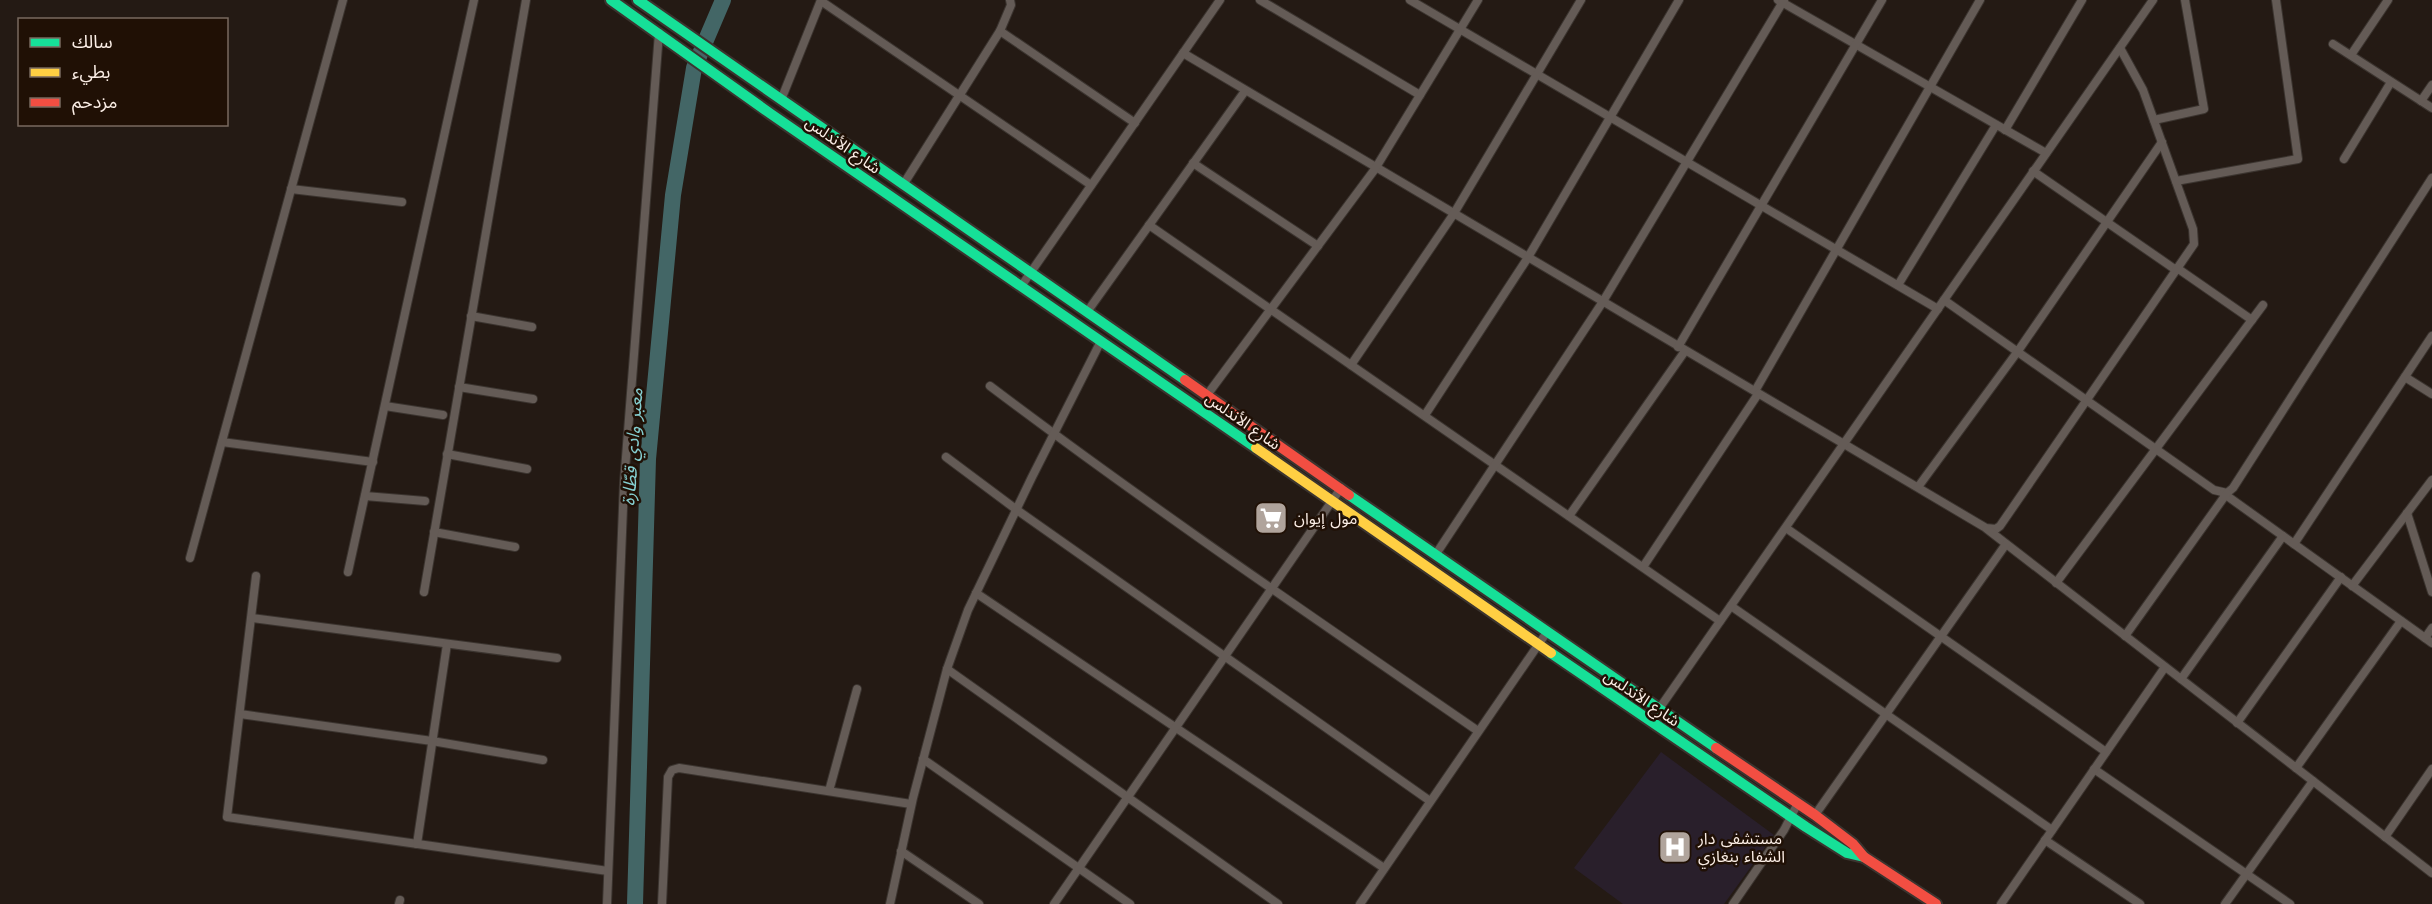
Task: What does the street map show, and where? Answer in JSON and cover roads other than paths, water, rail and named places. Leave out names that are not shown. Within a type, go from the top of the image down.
[{"type":"main road","name":"شارع الأندلس","points":[[611,0],[815,144],[1538,644],[1791,817],[1847,853],[1864,857]]},
{"type":"main road","name":"شارع الأندلس","points":[[638,0],[1208,394],[1547,632],[1798,803],[1853,844],[1864,857],[1919,900],[1936,904]]},
{"type":"street","points":[[190,558],[343,0]]},
{"type":"street","points":[[348,572],[474,0]]},
{"type":"street","points":[[424,592],[526,0]]},
{"type":"street","points":[[781,100],[821,0],[1091,185]]},
{"type":"street","points":[[903,185],[1000,31],[1011,5],[1010,0]]},
{"type":"street","points":[[1022,285],[1220,0]]},
{"type":"street","points":[[1260,0],[1420,95]]},
{"type":"street","points":[[1410,0],[1938,309]]},
{"type":"street","points":[[1208,394],[1375,169],[1478,0]]},
{"type":"street","points":[[1351,365],[1453,215],[1581,0]]},
{"type":"street","points":[[1425,415],[1527,259],[1679,0]]},
{"type":"street","points":[[1569,516],[1682,349],[1760,206],[1882,0]]},
{"type":"street","points":[[1642,567],[1756,392],[1980,0]]},
{"type":"street","points":[[2005,130],[2082,0]]},
{"type":"street","points":[[1659,709],[2153,0]]},
{"type":"street","points":[[2154,120],[2204,109],[2185,0]]},
{"type":"street","points":[[2176,181],[2298,159],[2276,0]]},
{"type":"street","points":[[2351,56],[2388,0]]},
{"type":"street","points":[[1436,554],[1602,303],[1782,1],[2046,153]]},
{"type":"street","points":[[1000,31],[1135,123]]},
{"type":"street","points":[[607,904],[624,483],[659,33]]},
{"type":"street","points":[[2333,44],[2432,108]]},
{"type":"street","points":[[1986,528],[1996,529],[2000,526],[2195,240],[2143,90],[2120,48]]},
{"type":"street","points":[[1183,53],[1527,259],[1986,528],[2432,873]]},
{"type":"street","points":[[2344,159],[2391,82]]},
{"type":"street","points":[[2421,101],[2432,85]]},
{"type":"street","points":[[1087,312],[1245,91]]},
{"type":"street","points":[[1898,285],[1996,125]]},
{"type":"street","points":[[1918,487],[2018,351],[2162,142]]},
{"type":"street","points":[[1193,163],[1318,246]]},
{"type":"street","points":[[2034,171],[2252,320]]},
{"type":"street","points":[[2125,636],[2225,493],[2233,488],[2432,178]]},
{"type":"street","points":[[291,189],[402,201]]},
{"type":"street","points":[[1149,225],[1720,621]]},
{"type":"street","points":[[1944,300],[2214,490],[2225,493],[2428,640],[2432,628]]},
{"type":"street","points":[[2056,583],[2263,305]]},
{"type":"street","points":[[471,316],[532,327]]},
{"type":"street","points":[[2294,544],[2432,336]]},
{"type":"street","points":[[890,904],[911,804],[947,669],[976,593],[1101,341]]},
{"type":"street","points":[[2404,377],[2432,394]]},
{"type":"street","points":[[990,386],[1271,588],[1478,731]]},
{"type":"street","points":[[459,387],[533,399]]},
{"type":"street","points":[[385,406],[443,415]]},
{"type":"street","points":[[222,442],[373,462]]},
{"type":"street","points":[[447,454],[527,470]]},
{"type":"street","points":[[946,457],[1017,510],[1430,801]]},
{"type":"street","points":[[2352,586],[2430,484]]},
{"type":"street","points":[[1054,904],[1341,488]]},
{"type":"street","points":[[365,496],[425,501]]},
{"type":"street","points":[[2407,513],[2432,592]]},
{"type":"street","points":[[1786,528],[2106,752]]},
{"type":"street","points":[[434,532],[515,547]]},
{"type":"street","points":[[2181,679],[2283,536]]},
{"type":"street","points":[[1815,815],[2006,544]]},
{"type":"street","points":[[256,576],[227,817],[608,871]]},
{"type":"street","points":[[2238,723],[2341,577]]},
{"type":"street","points":[[976,593],[1384,868]]},
{"type":"street","points":[[1731,606],[2052,830]]},
{"type":"street","points":[[252,618],[557,658]]},
{"type":"street","points":[[2296,768],[2401,621]]},
{"type":"street","points":[[1360,904],[1547,632]]},
{"type":"street","points":[[417,844],[447,644]]},
{"type":"street","points":[[2001,904],[2165,667]]},
{"type":"street","points":[[947,669],[1278,904]]},
{"type":"street","points":[[829,791],[857,689]]},
{"type":"street","points":[[240,714],[432,741],[543,760]]},
{"type":"street","points":[[923,759],[1130,904]]},
{"type":"street","points":[[662,904],[668,777],[672,770],[679,768],[911,804]]},
{"type":"street","points":[[2094,769],[2290,904]]},
{"type":"street","points":[[2385,837],[2432,769]]},
{"type":"street","points":[[2224,904],[2313,781]]},
{"type":"street","points":[[1733,904],[1798,803]]},
{"type":"street","points":[[2045,840],[2140,904]]},
{"type":"street","points":[[901,851],[979,904]]},
{"type":"waterway","name":"معبر وادي قطّارة","points":[[635,904],[648,459],[673,195],[694,68],[723,0]]},
{"type":"place","name":"مول إيوان","points":[[1271,518]]},
{"type":"place","name":"مستشفى دار الشفاء بنغازي","points":[[1675,847]]}]
